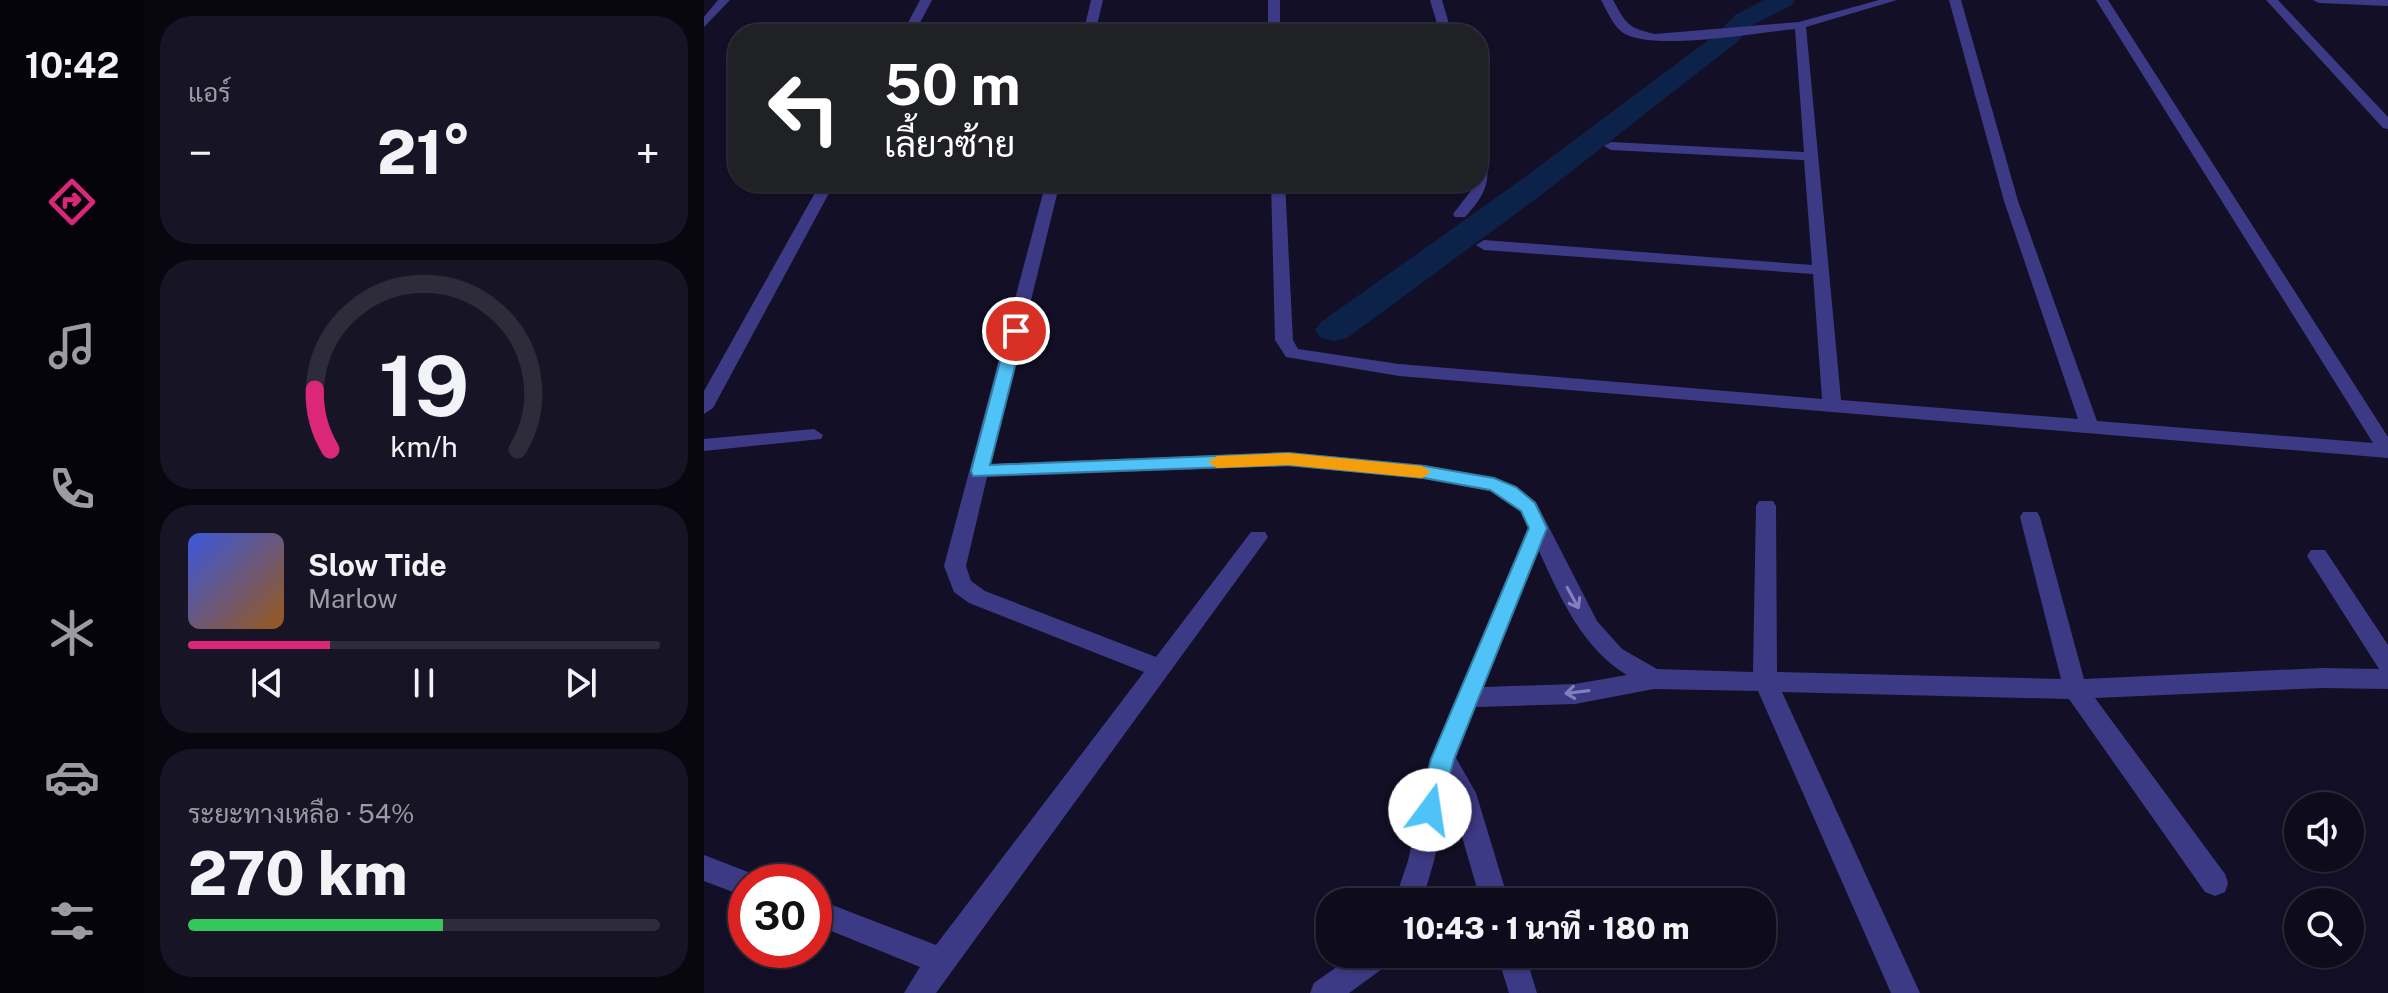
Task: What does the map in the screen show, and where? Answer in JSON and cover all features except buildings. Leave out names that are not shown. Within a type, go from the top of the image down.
[{"type":"street","points":[[704,24],[724,0]]},
{"type":"street","points":[[913,24],[926,0]]},
{"type":"street","points":[[1091,24],[1097,0]]},
{"type":"street","points":[[1274,0],[1274,24]]},
{"type":"street","points":[[1436,0],[1443,24]]},
{"type":"street","points":[[1607,0],[1621,25],[1630,32],[1655,38],[1800,25],[1891,0]]},
{"type":"street","points":[[1955,0],[2011,201],[2090,427]]},
{"type":"street","points":[[2102,0],[2388,451]]},
{"type":"street","points":[[2272,0],[2388,125]]},
{"type":"street","points":[[2319,0],[2388,3]]},
{"type":"street","points":[[1800,25],[1818,270],[1832,405]]},
{"type":"street","points":[[1611,146],[1809,156]]},
{"type":"street","points":[[704,408],[823,192]]},
{"type":"street","points":[[1050,192],[955,566],[962,586],[977,597],[1162,669]]},
{"type":"street","points":[[1278,192],[1284,340],[1292,353],[1399,370],[2388,451]]},
{"type":"street","points":[[1460,214],[1479,192]]},
{"type":"street","points":[[1484,245],[1818,270]]},
{"type":"street","points":[[704,445],[814,435]]},
{"type":"street","points":[[979,471],[1288,459],[1424,472],[1494,485],[1509,491],[1529,507],[1589,627],[1614,656],[1654,679]]},
{"type":"street","points":[[1766,506],[1765,681],[1906,993]]},
{"type":"street","points":[[2030,517],[2075,689],[2215,883]]},
{"type":"street","points":[[1412,888],[1443,759],[1538,528]]},
{"type":"street","points":[[918,993],[1258,537]]},
{"type":"street","points":[[2318,556],[2388,664]]},
{"type":"street","points":[[1467,697],[1575,694],[1654,679],[2075,689],[2323,678],[2388,679]]},
{"type":"street","points":[[1443,759],[1463,793],[1491,888]]},
{"type":"street","points":[[704,868],[728,877]]},
{"type":"street","points":[[832,918],[941,961]]},
{"type":"street","points":[[1324,993],[1359,968]]},
{"type":"street","points":[[1515,968],[1523,993]]},
{"type":"waterway","points":[[1334,330],[1529,189],[1728,37],[1744,20],[1783,0]]},
{"type":"slow traffic","points":[[1217,462],[1288,459],[1422,472]]},
{"type":"route","points":[[1016,331],[979,471],[1288,459],[1424,472],[1494,485],[1509,491],[1529,507],[1538,528],[1443,759],[1430,810]]}]
